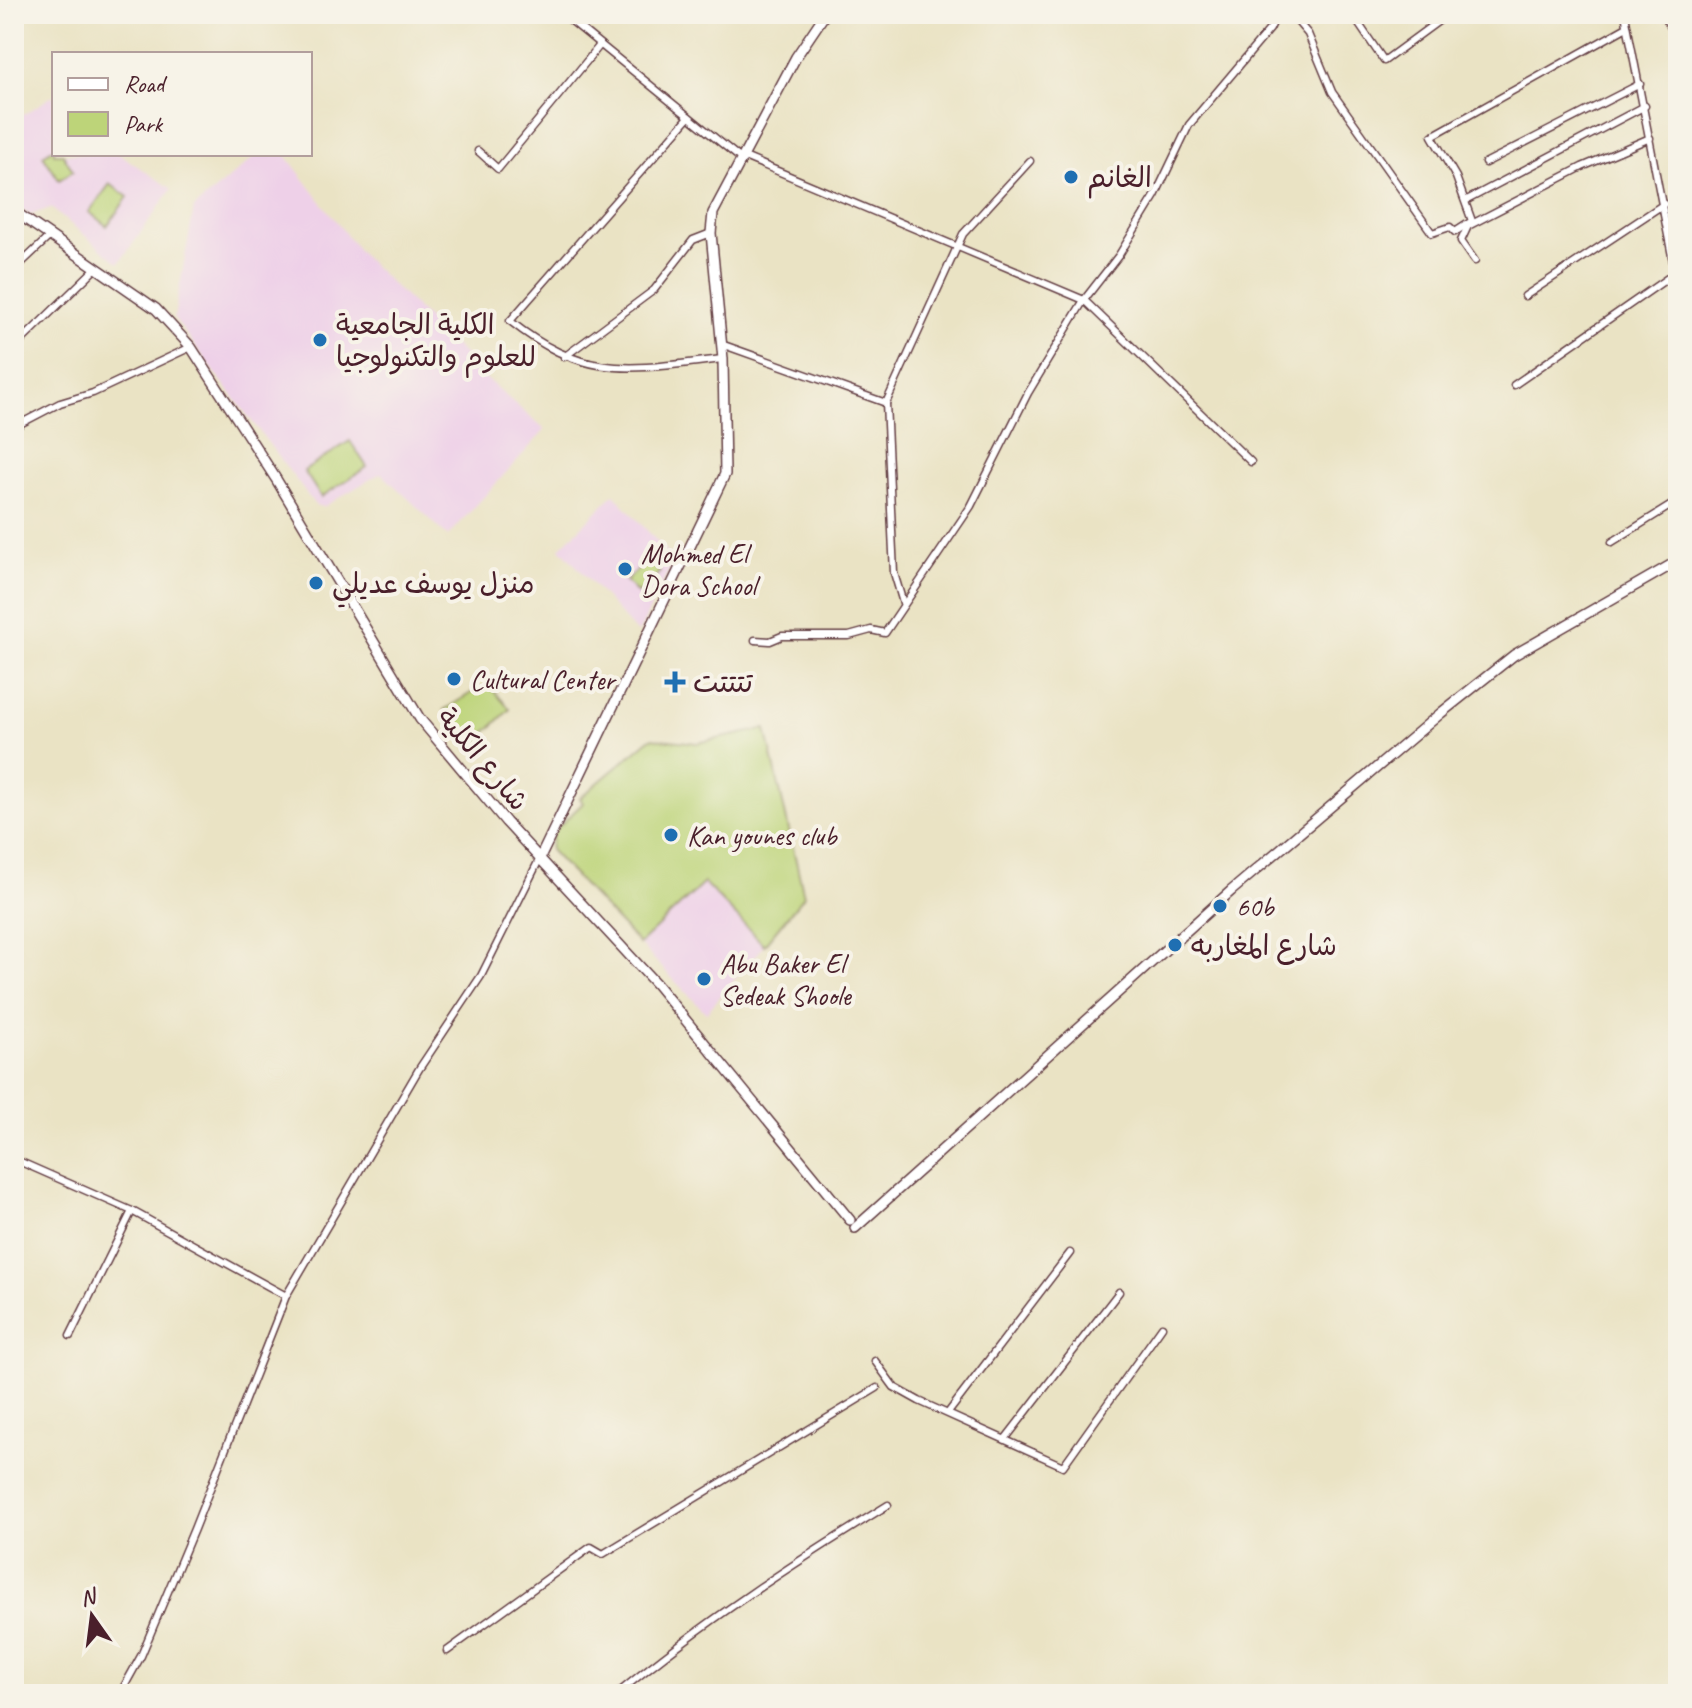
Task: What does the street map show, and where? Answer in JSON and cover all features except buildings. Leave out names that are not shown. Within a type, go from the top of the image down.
[{"type":"highway","points":[[1666,14],[1678,33]]},
{"type":"street","points":[[563,14],[742,158],[1084,300],[1251,462]]},
{"type":"street","points":[[120,1694],[141,1656],[194,1529],[286,1296],[419,1069],[481,976],[725,474],[723,359],[711,233],[713,213],[796,57],[825,14]]},
{"type":"street","points":[[755,640],[770,641],[782,636],[849,636],[871,630],[885,633],[971,506],[1028,393],[1084,300],[1119,255],[1155,196],[1189,125],[1270,29],[1277,14]]},
{"type":"street","points":[[1291,14],[1308,34],[1332,92],[1432,233],[1450,227],[1455,232],[1472,221],[1467,200],[1432,136],[1627,27]]},
{"type":"street","points":[[1352,14],[1384,61],[1448,14]]},
{"type":"street","points":[[1625,14],[1678,287]]},
{"type":"street","points":[[478,151],[498,169],[600,45]]},
{"type":"street","points":[[1485,163],[1640,84]]},
{"type":"street","points":[[1467,200],[1645,106]]},
{"type":"street","points":[[689,117],[510,321],[564,357],[629,369],[723,359]]},
{"type":"street","points":[[1475,261],[1461,241],[1468,226],[1582,167],[1650,138]]},
{"type":"street","points":[[903,603],[894,573],[886,403],[956,247],[975,217],[1030,161]]},
{"type":"street","points":[[1525,296],[1664,204]]},
{"type":"street","name":"شارع الكلية","points":[[14,211],[156,309],[191,347],[281,487],[420,719],[540,858],[656,984],[852,1224],[1231,891],[1441,713],[1514,655],[1678,561]]},
{"type":"street","points":[[564,357],[654,290],[693,240],[711,233]]},
{"type":"street","points":[[14,270],[51,235]]},
{"type":"street","points":[[14,348],[96,268]]},
{"type":"street","points":[[1514,385],[1675,273]]},
{"type":"street","points":[[721,344],[886,403]]},
{"type":"street","points":[[14,427],[60,403],[93,393],[191,347]]},
{"type":"street","points":[[1612,542],[1678,501]]},
{"type":"street","points":[[14,1159],[132,1211],[286,1296]]},
{"type":"street","points":[[70,1336],[132,1211]]},
{"type":"street","points":[[948,1413],[1070,1253]]},
{"type":"street","points":[[1006,1438],[1119,1292]]},
{"type":"street","points":[[875,1361],[894,1387],[1063,1466],[1162,1327]]},
{"type":"street","points":[[447,1651],[591,1547],[603,1554],[877,1388]]},
{"type":"street","points":[[617,1694],[674,1646],[802,1558],[888,1505]]},
{"type":"shaded area","points":[[52,96],[52,156],[122,156],[172,189],[119,263],[51,208],[30,215],[14,203],[14,121]]},
{"type":"shaded area","name":"الكلية الجامعية للعلوم والتكنولوجيا","points":[[256,156],[287,156],[361,254],[473,363],[475,369],[545,430],[448,536],[381,473],[323,507],[315,505],[174,318],[194,208]]},
{"type":"shaded area","name":"Mohmed El Dora School","points":[[614,494],[674,560],[638,634],[560,548]]},
{"type":"shaded area","name":"Abu Baker El Sedeak Shoole","points":[[704,883],[764,945],[706,1013],[639,944]]},
{"type":"green space","points":[[52,149],[52,156],[64,156],[73,171],[59,180],[43,155]]},
{"type":"green space","points":[[110,184],[128,197],[107,226],[89,212]]},
{"type":"green space","points":[[350,441],[367,467],[321,497],[304,471]]},
{"type":"green space","points":[[648,560],[660,572],[638,594],[626,581]]},
{"type":"green space","points":[[481,687],[491,688],[510,709],[471,747],[444,710]]},
{"type":"green space","name":"Kan younes club","points":[[766,729],[804,896],[764,945],[704,883],[639,944],[550,850],[553,832],[583,803],[580,798],[651,738],[697,743]]},
{"type":"place","name":"الغانم","points":[[1071,177]]},
{"type":"place","name":"الكلية الجامعية للعلوم والتكنولوجيا","points":[[320,340]]},
{"type":"place","name":"Mohmed El Dora School","points":[[625,569]]},
{"type":"place","name":"منزل يوسف عديلي","points":[[316,583]]},
{"type":"place","name":"Cultural Center","points":[[454,679]]},
{"type":"place","name":"تتتتت","points":[[675,682]]},
{"type":"place","name":"Kan younes club","points":[[671,835]]},
{"type":"place","name":"60b","points":[[1220,906]]},
{"type":"place","name":"شارع المغاربه","points":[[1175,945]]},
{"type":"place","name":"Abu Baker El Sedeak Shoole","points":[[704,979]]}]
